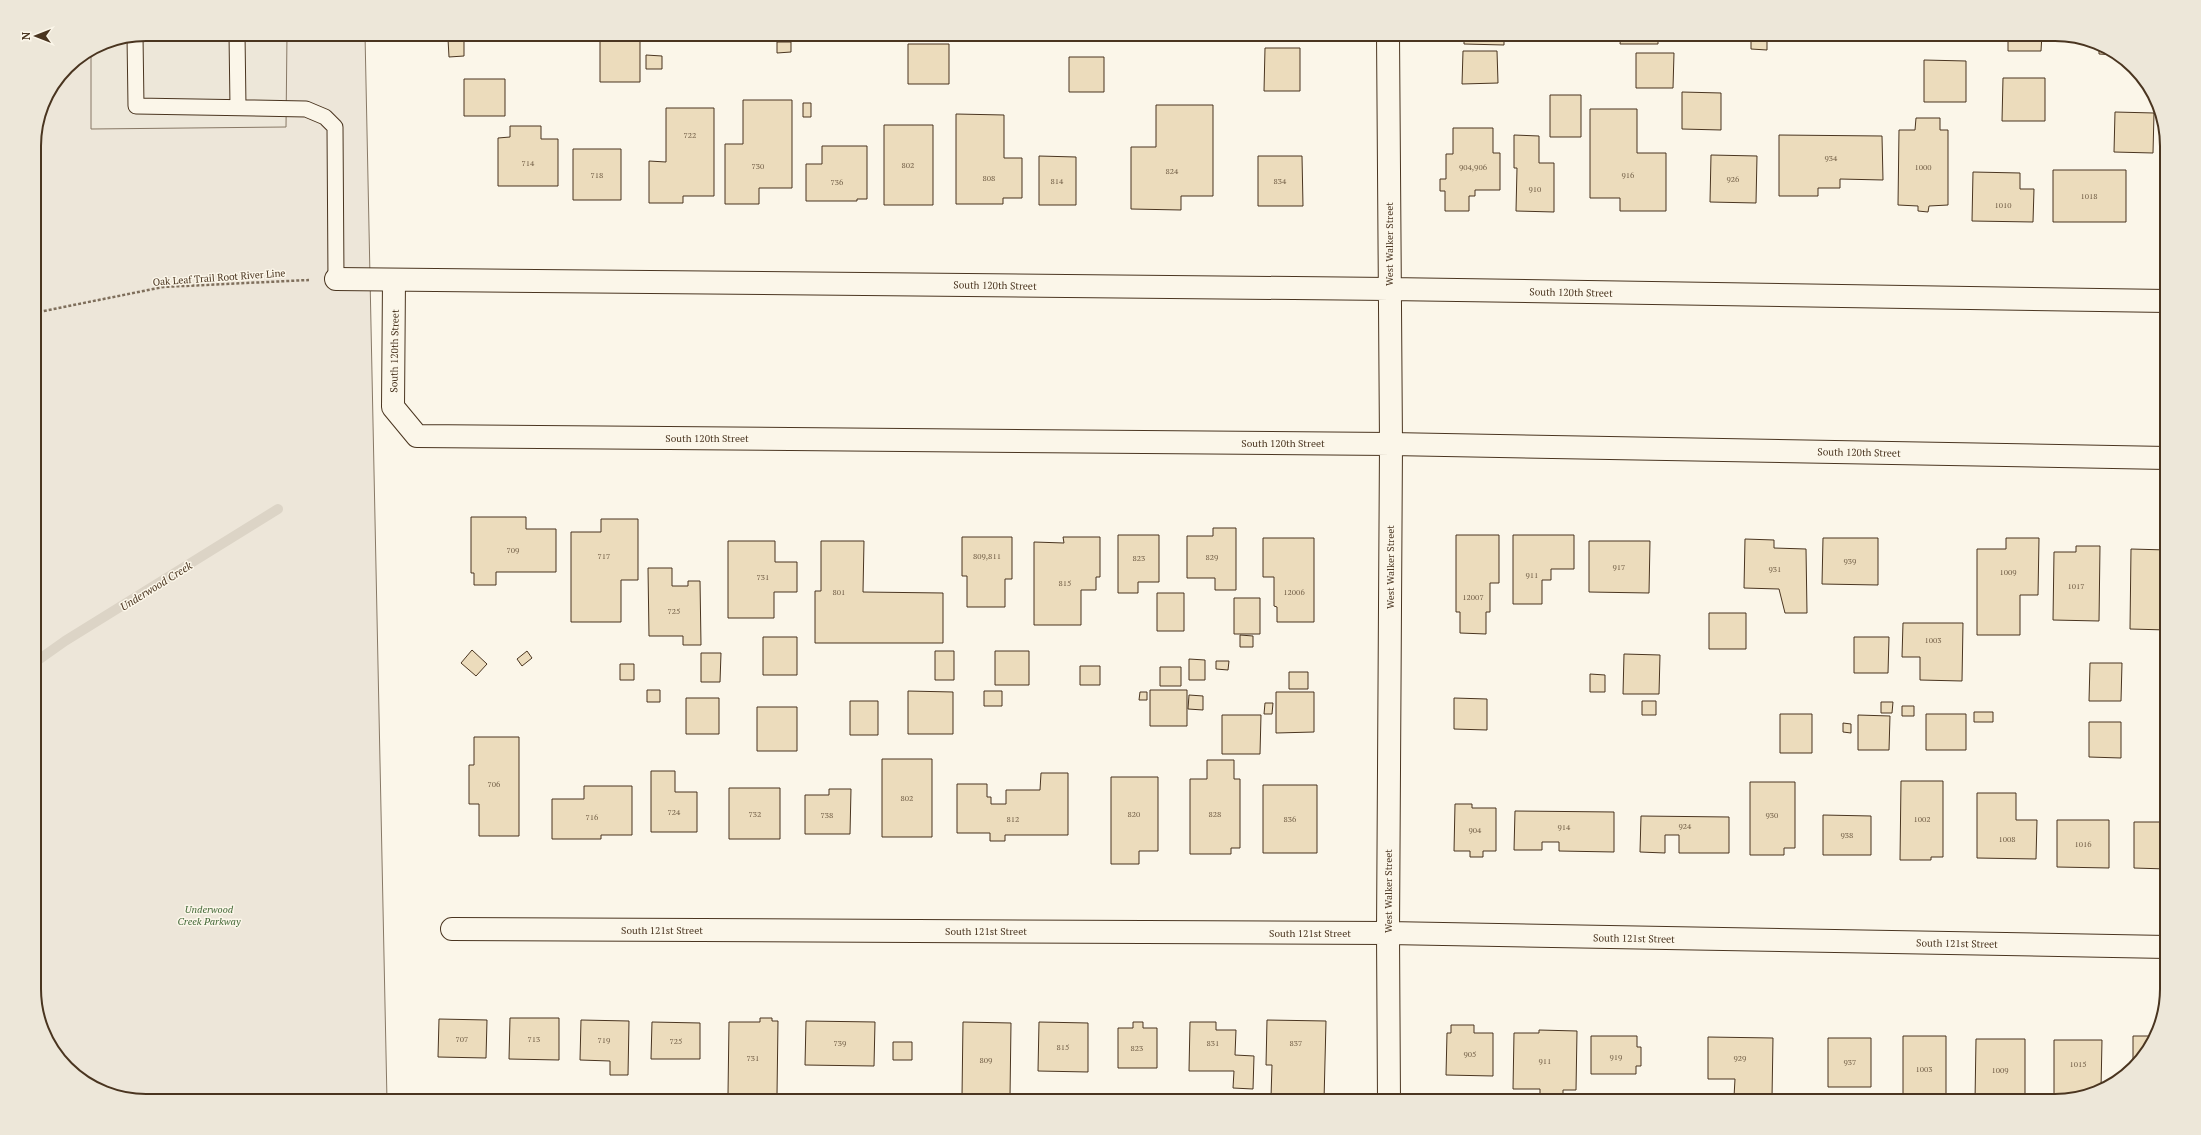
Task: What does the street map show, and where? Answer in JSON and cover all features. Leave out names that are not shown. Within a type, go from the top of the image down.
[{"type":"street","name":"West Walker Street","points":[[1388,41],[1391,444],[1388,933],[1390,1094]]},
{"type":"street","points":[[336,279],[394,280]]},
{"type":"street","name":"South 120th Street","points":[[2160,301],[1389,289],[394,280],[393,407],[417,436],[1391,444],[2160,458]]},
{"type":"street","name":"South 121st Street","points":[[452,929],[1388,933],[2160,947]]},
{"type":"lane","points":[[237,41],[238,107]]},
{"type":"lane","points":[[135,42],[136,106],[306,109],[324,117],[335,127],[336,279]]},
{"type":"path","name":"Oak Leaf Trail Root River Line","points":[[41,312],[163,287],[336,279]]},
{"type":"green space","name":"Underwood Creek Parkway","points":[[146,41],[365,41],[387,1094],[146,1094],[119,1090],[100,1083],[88,1076],[67,1058],[52,1035],[43,1009],[41,996],[41,139],[45,119],[55,94],[63,82],[77,67],[94,55],[106,49],[126,43]]},
{"type":"shaded area","points":[[146,41],[287,41],[286,127],[91,129],[91,57],[106,49],[126,43]]},
{"type":"building","points":[[448,41],[464,41],[464,56],[449,57]]},
{"type":"building","points":[[600,41],[640,41],[640,82],[600,82]]},
{"type":"building","points":[[1464,41],[1504,41],[1504,45],[1464,44]]},
{"type":"building","points":[[1620,41],[1658,41],[1658,44],[1620,44]]},
{"type":"building","points":[[1751,41],[1767,41],[1767,50],[1751,49]]},
{"type":"building","points":[[2008,41],[2042,41],[2041,51],[2008,51]]},
{"type":"building","points":[[777,42],[791,42],[791,52],[777,53]]},
{"type":"building","points":[[908,44],[949,44],[949,84],[908,84]]},
{"type":"building","points":[[1265,48],[1300,48],[1300,91],[1264,91]]},
{"type":"building","points":[[1463,51],[1497,51],[1498,83],[1462,84]]},
{"type":"building","points":[[1636,53],[1674,53],[1673,88],[1636,88]]},
{"type":"building","points":[[646,55],[662,56],[662,69],[646,69]]},
{"type":"building","points":[[1069,57],[1104,57],[1104,92],[1069,92]]},
{"type":"building","points":[[1924,60],[1966,61],[1966,102],[1924,102]]},
{"type":"building","points":[[2003,78],[2045,78],[2045,121],[2002,121]]},
{"type":"building","points":[[464,79],[505,79],[505,116],[464,116]]},
{"type":"building","points":[[1682,92],[1721,93],[1721,130],[1682,129]]},
{"type":"building","points":[[1550,95],[1581,95],[1581,137],[1550,137]]},
{"type":"building","points":[[743,100],[792,100],[792,188],[759,188],[759,204],[725,204],[725,144],[743,144]]},
{"type":"building","points":[[803,103],[811,103],[811,117],[803,117]]},
{"type":"building","points":[[1156,105],[1213,105],[1213,196],[1181,196],[1181,210],[1131,209],[1131,147],[1156,147]]},
{"type":"building","points":[[666,108],[714,108],[714,196],[683,196],[683,203],[649,203],[649,161],[666,162]]},
{"type":"building","points":[[1590,109],[1637,109],[1637,153],[1666,153],[1666,211],[1620,211],[1620,198],[1590,198]]},
{"type":"building","points":[[2115,112],[2154,113],[2153,153],[2114,152]]},
{"type":"building","points":[[956,114],[1004,115],[1004,158],[1022,158],[1022,198],[1003,198],[1003,204],[956,204]]},
{"type":"building","points":[[1916,118],[1940,118],[1940,130],[1948,130],[1948,205],[1929,206],[1928,212],[1918,211],[1918,206],[1898,205],[1899,130],[1915,130]]},
{"type":"building","points":[[884,125],[933,125],[933,205],[884,205]]},
{"type":"building","points":[[510,126],[541,126],[541,139],[558,139],[558,186],[498,186],[498,138],[510,137]]},
{"type":"building","points":[[1453,128],[1493,128],[1493,153],[1500,153],[1500,190],[1475,190],[1475,196],[1469,196],[1469,211],[1445,211],[1445,191],[1440,191],[1440,179],[1446,179],[1446,154],[1453,154]]},
{"type":"building","points":[[1514,135],[1539,136],[1539,163],[1554,163],[1554,212],[1516,211],[1517,168],[1514,168]]},
{"type":"building","points":[[1779,135],[1882,136],[1883,180],[1840,179],[1840,188],[1818,188],[1818,196],[1779,196]]},
{"type":"building","points":[[822,146],[867,146],[867,199],[857,199],[857,201],[806,201],[806,164],[822,164]]},
{"type":"building","points":[[573,149],[621,149],[621,200],[573,200]]},
{"type":"building","points":[[1711,155],[1757,156],[1756,203],[1710,202]]},
{"type":"building","points":[[1039,156],[1076,157],[1076,205],[1039,205]]},
{"type":"building","points":[[1258,156],[1302,156],[1303,206],[1258,206]]},
{"type":"building","points":[[2053,170],[2126,170],[2126,222],[2053,222]]},
{"type":"building","points":[[1973,172],[2020,173],[2020,189],[2034,189],[2033,222],[1972,221]]},
{"type":"building","points":[[471,517],[526,517],[526,529],[556,529],[556,572],[496,572],[496,585],[474,585],[474,573],[471,573]]},
{"type":"building","points":[[601,519],[638,519],[638,580],[621,580],[621,622],[571,622],[571,532],[601,532]]},
{"type":"building","points":[[1213,528],[1236,528],[1236,590],[1215,590],[1215,578],[1187,578],[1187,536],[1213,536]]},
{"type":"building","points":[[1118,535],[1159,535],[1159,582],[1138,582],[1138,593],[1118,593]]},
{"type":"building","points":[[1456,535],[1499,535],[1499,583],[1490,583],[1490,612],[1486,612],[1486,634],[1460,633],[1460,612],[1456,612]]},
{"type":"building","points":[[1513,535],[1574,535],[1574,569],[1551,569],[1551,580],[1542,580],[1542,604],[1513,604]]},
{"type":"building","points":[[962,537],[1012,537],[1012,579],[1005,579],[1005,607],[967,607],[967,576],[962,576]]},
{"type":"building","points":[[1063,537],[1100,537],[1100,577],[1096,577],[1096,590],[1081,590],[1081,625],[1034,625],[1034,542],[1064,543]]},
{"type":"building","points":[[1263,538],[1314,538],[1314,622],[1277,622],[1277,607],[1274,606],[1274,577],[1263,577]]},
{"type":"building","points":[[1823,538],[1878,538],[1878,585],[1822,584]]},
{"type":"building","points":[[2006,538],[2039,538],[2038,595],[2020,595],[2020,635],[1977,635],[1977,549],[2006,549]]},
{"type":"building","points":[[1745,539],[1774,540],[1774,548],[1806,549],[1807,613],[1785,613],[1779,589],[1744,588]]},
{"type":"building","points":[[728,541],[775,541],[775,562],[797,562],[797,592],[774,592],[774,618],[728,618]]},
{"type":"building","points":[[821,541],[864,541],[863,592],[943,593],[943,643],[815,643],[815,591],[821,591]]},
{"type":"building","points":[[1589,541],[1650,541],[1649,593],[1589,592]]},
{"type":"building","points":[[2076,546],[2100,546],[2099,621],[2053,620],[2054,552],[2076,552]]},
{"type":"building","points":[[2131,549],[2160,550],[2160,630],[2130,629]]},
{"type":"building","points":[[648,568],[672,568],[672,586],[688,586],[688,581],[700,581],[701,645],[683,645],[683,636],[649,636]]},
{"type":"building","points":[[1157,593],[1184,593],[1184,631],[1157,631]]},
{"type":"building","points":[[1234,598],[1260,598],[1260,634],[1234,634]]},
{"type":"building","points":[[1709,613],[1746,613],[1746,649],[1709,649]]},
{"type":"building","points":[[1903,623],[1963,623],[1962,681],[1920,680],[1920,657],[1902,657]]},
{"type":"building","points":[[1240,635],[1253,636],[1253,647],[1240,647]]},
{"type":"building","points":[[763,637],[797,637],[797,675],[763,675]]},
{"type":"building","points":[[1854,637],[1889,637],[1888,673],[1854,673]]},
{"type":"building","points":[[472,650],[487,664],[476,676],[461,663]]},
{"type":"building","points":[[527,651],[532,658],[522,666],[517,659]]},
{"type":"building","points":[[935,651],[954,651],[954,680],[935,680]]},
{"type":"building","points":[[995,651],[1029,651],[1029,685],[995,685]]},
{"type":"building","points":[[701,653],[721,653],[720,682],[701,682]]},
{"type":"building","points":[[1624,654],[1660,655],[1659,694],[1623,694]]},
{"type":"building","points":[[1189,659],[1205,660],[1205,680],[1189,680]]},
{"type":"building","points":[[1216,661],[1229,661],[1228,670],[1216,669]]},
{"type":"building","points":[[2090,663],[2122,663],[2121,701],[2089,701]]},
{"type":"building","points":[[620,664],[634,664],[634,680],[620,680]]},
{"type":"building","points":[[1080,666],[1100,666],[1100,685],[1080,685]]},
{"type":"building","points":[[1160,667],[1181,667],[1181,686],[1160,686]]},
{"type":"building","points":[[1289,672],[1308,672],[1308,689],[1289,689]]},
{"type":"building","points":[[1590,674],[1605,675],[1605,692],[1590,692]]},
{"type":"building","points":[[647,690],[660,690],[660,702],[647,702]]},
{"type":"building","points":[[1150,690],[1187,690],[1187,726],[1150,726]]},
{"type":"building","points":[[908,691],[953,692],[953,734],[908,734]]},
{"type":"building","points":[[984,691],[1002,691],[1002,706],[984,706]]},
{"type":"building","points":[[1140,692],[1147,692],[1147,700],[1139,700]]},
{"type":"building","points":[[1276,692],[1314,692],[1314,732],[1276,733]]},
{"type":"building","points":[[1189,695],[1203,696],[1203,710],[1188,709]]},
{"type":"building","points":[[686,698],[719,698],[719,734],[686,734]]},
{"type":"building","points":[[1454,698],[1487,699],[1487,730],[1454,729]]},
{"type":"building","points":[[850,701],[878,701],[878,735],[850,735]]},
{"type":"building","points":[[1642,701],[1656,701],[1656,715],[1642,715]]},
{"type":"building","points":[[1881,702],[1893,702],[1892,713],[1881,713]]},
{"type":"building","points":[[1265,703],[1273,703],[1272,714],[1264,714]]},
{"type":"building","points":[[1902,706],[1914,706],[1914,716],[1902,716]]},
{"type":"building","points":[[757,707],[797,707],[797,751],[757,751]]},
{"type":"building","points":[[1974,712],[1993,712],[1993,722],[1974,722]]},
{"type":"building","points":[[1780,714],[1812,714],[1812,753],[1780,753]]},
{"type":"building","points":[[1926,714],[1966,714],[1966,750],[1926,750]]},
{"type":"building","points":[[1222,715],[1261,715],[1260,754],[1222,754]]},
{"type":"building","points":[[1858,715],[1890,716],[1889,750],[1858,750]]},
{"type":"building","points":[[2089,722],[2121,722],[2121,758],[2089,757]]},
{"type":"building","points":[[1843,723],[1851,724],[1851,733],[1843,732]]},
{"type":"building","points":[[474,737],[519,737],[519,836],[479,836],[479,804],[469,804],[469,765],[474,765]]},
{"type":"building","points":[[882,759],[932,759],[932,837],[882,837]]},
{"type":"building","points":[[1207,760],[1234,760],[1234,779],[1240,779],[1240,848],[1231,848],[1231,854],[1190,854],[1190,779],[1207,779]]},
{"type":"building","points":[[651,771],[675,771],[675,792],[697,792],[697,832],[651,832]]},
{"type":"building","points":[[1041,773],[1068,773],[1068,835],[1005,835],[1005,841],[990,841],[990,833],[957,833],[957,784],[987,784],[987,797],[991,797],[991,804],[1006,804],[1006,790],[1040,790]]},
{"type":"building","points":[[1111,777],[1158,777],[1158,851],[1139,851],[1139,864],[1111,864]]},
{"type":"building","points":[[1901,781],[1943,781],[1943,857],[1931,857],[1931,860],[1900,860]]},
{"type":"building","points":[[1750,782],[1795,782],[1795,848],[1784,848],[1784,855],[1750,855]]},
{"type":"building","points":[[1263,785],[1317,785],[1317,853],[1263,853]]},
{"type":"building","points":[[584,786],[632,786],[632,835],[601,835],[601,839],[552,839],[552,799],[584,799]]},
{"type":"building","points":[[729,788],[780,788],[780,839],[729,839]]},
{"type":"building","points":[[829,789],[851,789],[850,834],[805,834],[805,795],[829,795]]},
{"type":"building","points":[[1977,793],[2016,793],[2016,820],[2037,820],[2036,859],[1977,858]]},
{"type":"building","points":[[1455,804],[1472,804],[1472,808],[1496,808],[1496,851],[1483,851],[1483,857],[1470,857],[1470,851],[1454,851]]},
{"type":"building","points":[[1515,811],[1614,812],[1614,852],[1559,851],[1559,842],[1542,842],[1542,850],[1514,850]]},
{"type":"building","points":[[1823,815],[1871,816],[1871,855],[1823,855]]},
{"type":"building","points":[[1641,816],[1729,817],[1729,853],[1679,853],[1679,835],[1665,835],[1665,853],[1640,852]]},
{"type":"building","points":[[2057,820],[2109,820],[2109,868],[2057,867]]},
{"type":"building","points":[[2134,822],[2160,822],[2160,869],[2134,868]]},
{"type":"building","points":[[510,1018],[559,1018],[559,1060],[509,1059]]},
{"type":"building","points":[[760,1018],[772,1018],[772,1021],[778,1021],[777,1094],[728,1094],[729,1022],[760,1022]]},
{"type":"building","points":[[439,1019],[487,1020],[486,1058],[438,1057]]},
{"type":"building","points":[[581,1020],[629,1021],[628,1075],[610,1075],[610,1061],[580,1060]]},
{"type":"building","points":[[1267,1020],[1326,1021],[1324,1094],[1271,1094],[1272,1065],[1266,1065]]},
{"type":"building","points":[[806,1021],[875,1022],[874,1066],[805,1065]]},
{"type":"building","points":[[652,1022],[700,1023],[700,1059],[651,1059]]},
{"type":"building","points":[[963,1022],[1011,1023],[1010,1094],[962,1094]]},
{"type":"building","points":[[1039,1022],[1088,1023],[1088,1072],[1038,1071]]},
{"type":"building","points":[[1133,1022],[1143,1022],[1143,1028],[1157,1028],[1157,1068],[1118,1068],[1118,1028],[1133,1028]]},
{"type":"building","points":[[1190,1022],[1216,1022],[1216,1030],[1236,1030],[1235,1055],[1254,1056],[1253,1089],[1233,1088],[1234,1071],[1189,1071]]},
{"type":"building","points":[[1451,1025],[1474,1025],[1474,1033],[1493,1033],[1493,1076],[1446,1075],[1447,1033],[1451,1033]]},
{"type":"building","points":[[1539,1030],[1577,1031],[1576,1090],[1563,1090],[1563,1094],[1540,1094],[1540,1089],[1513,1089],[1514,1033],[1539,1033]]},
{"type":"building","points":[[1591,1036],[1637,1036],[1637,1047],[1641,1047],[1641,1066],[1636,1066],[1636,1074],[1591,1074]]},
{"type":"building","points":[[1903,1036],[1946,1036],[1946,1094],[1903,1094]]},
{"type":"building","points":[[2133,1036],[2148,1036],[2142,1047],[2133,1059]]},
{"type":"building","points":[[1708,1037],[1773,1038],[1772,1094],[1734,1094],[1735,1079],[1708,1079]]},
{"type":"building","points":[[1828,1038],[1871,1038],[1871,1087],[1828,1087]]},
{"type":"building","points":[[1976,1039],[2025,1039],[2025,1094],[1975,1094]]},
{"type":"building","points":[[2054,1040],[2102,1040],[2101,1083],[2082,1090],[2054,1094]]},
{"type":"building","points":[[893,1042],[912,1042],[912,1060],[893,1060]]},
{"type":"waterway","name":"Underwood Creek","points":[[41,658],[65,641],[278,509]]}]
